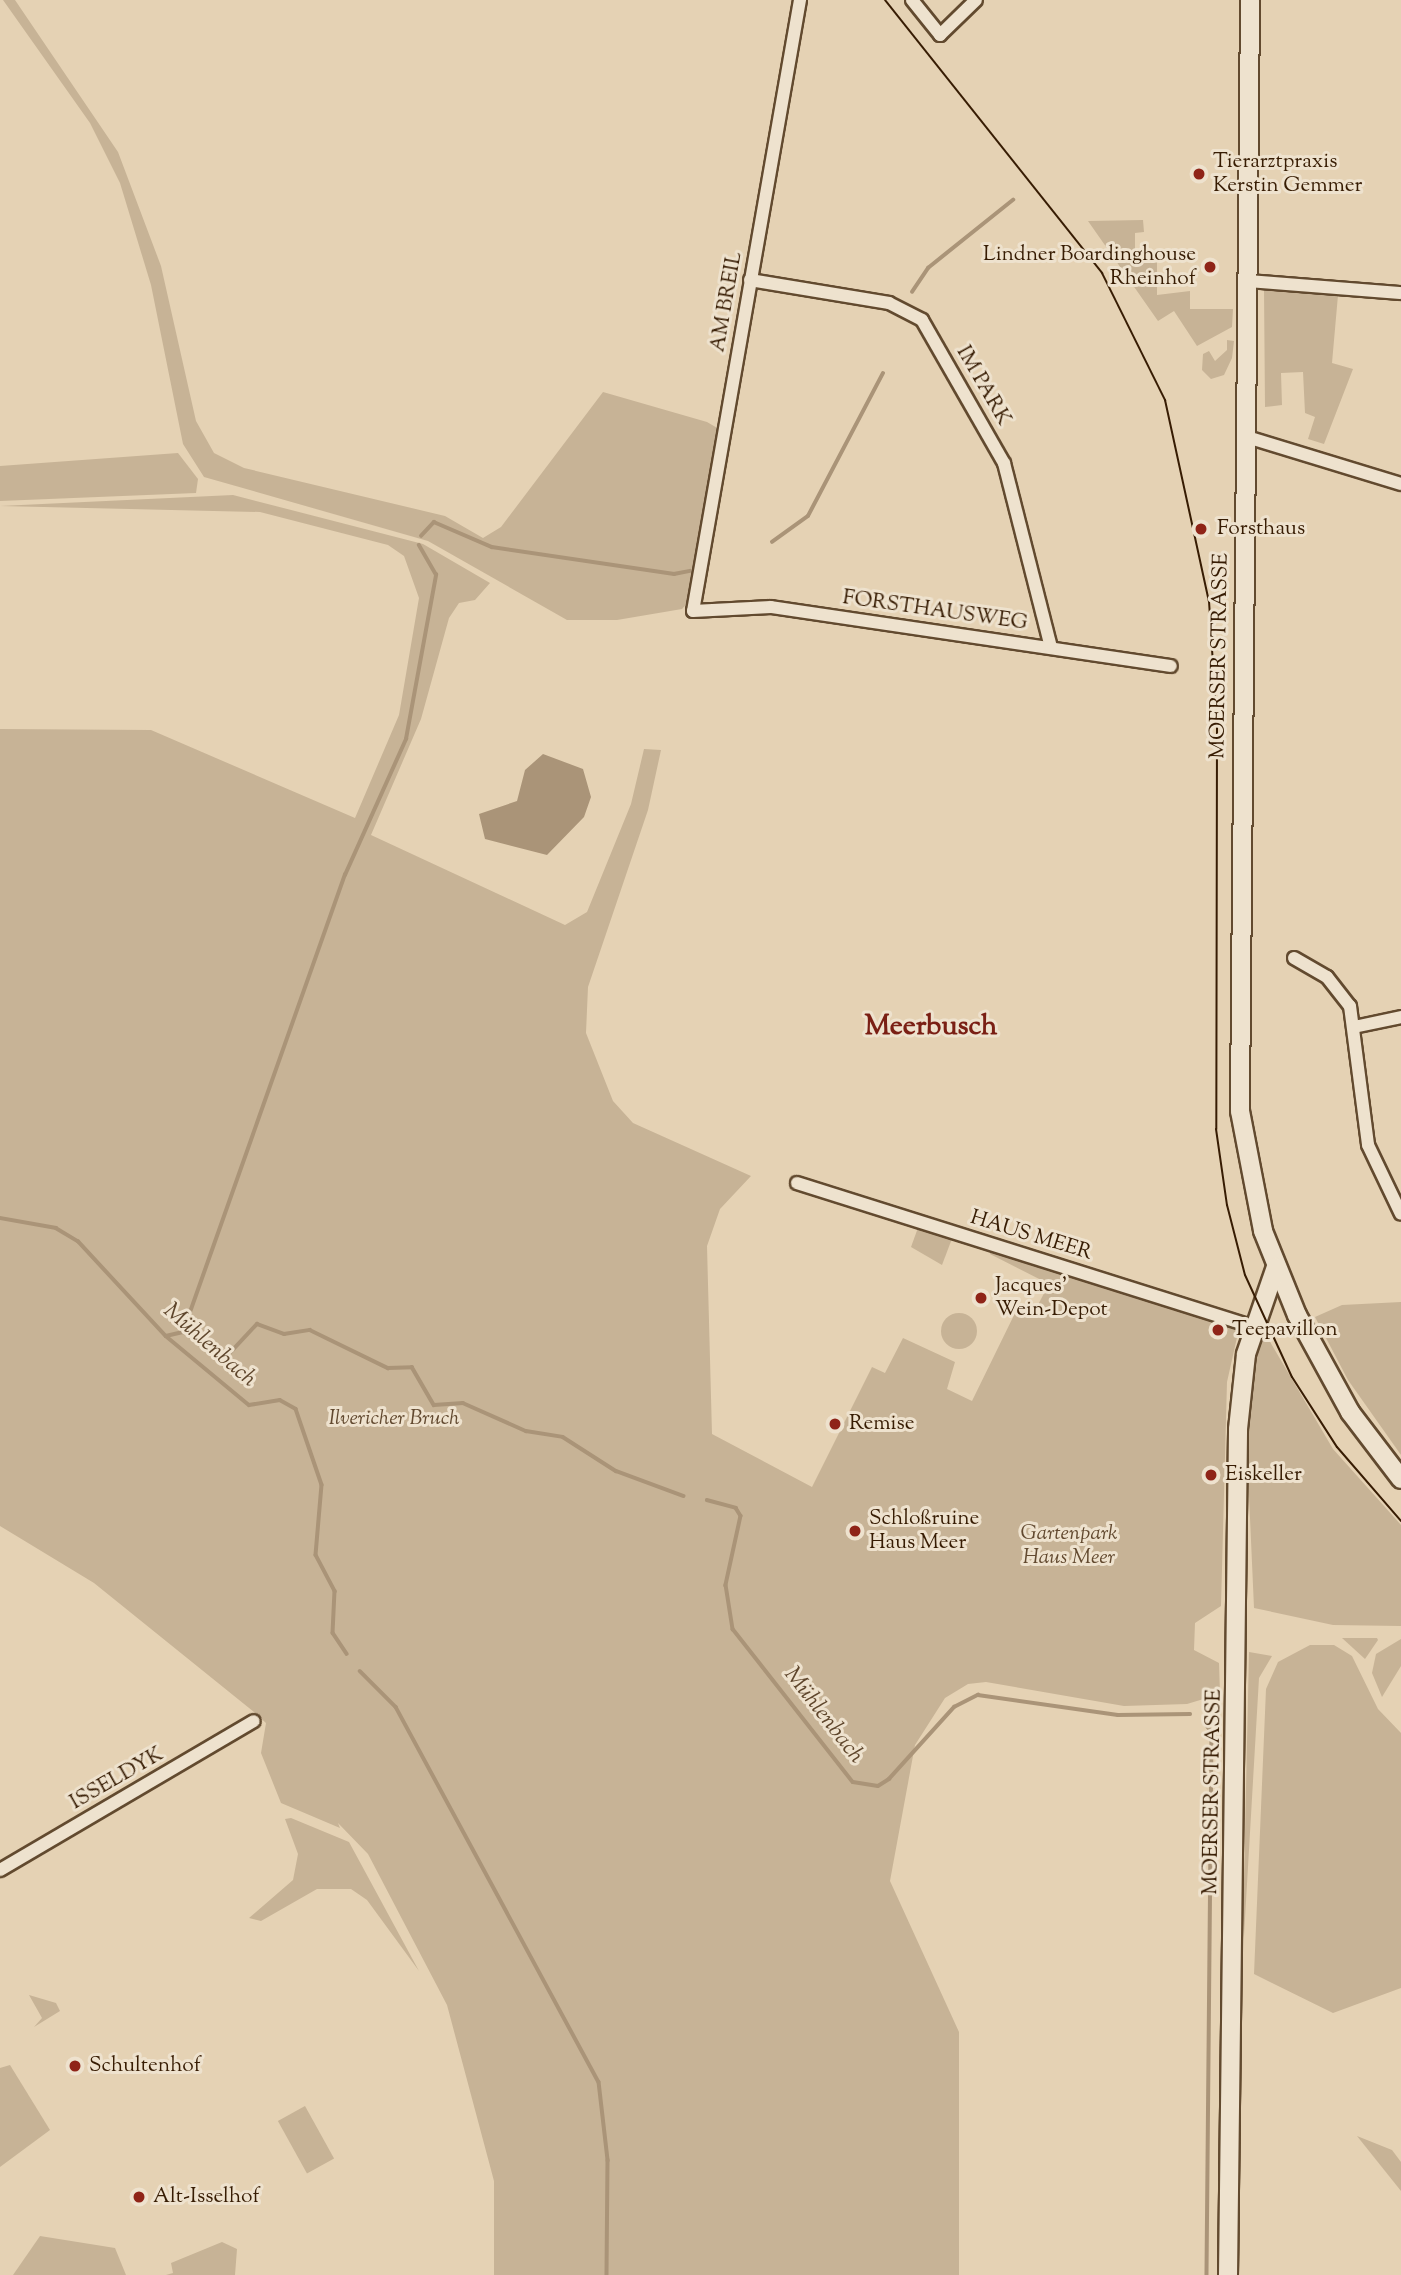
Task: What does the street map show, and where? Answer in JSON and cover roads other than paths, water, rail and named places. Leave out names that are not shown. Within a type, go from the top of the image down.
[{"type":"main road","name":"MOERSER STRASSE","points":[[1250,0],[1240,1111],[1252,1191],[1276,1267],[1297,1315],[1339,1394],[1401,1479]]},
{"type":"main road","name":"MOERSER STRASSE","points":[[1228,2275],[1238,1429],[1257,1320],[1276,1267]]},
{"type":"main road","points":[[1257,1320],[1297,1315]]},
{"type":"street","name":"AM BREIL","points":[[693,611],[800,0]]},
{"type":"street","points":[[912,0],[940,35],[976,0]]},
{"type":"street","name":"IM PARK","points":[[750,280],[889,303],[922,320],[1004,463],[1051,648]]},
{"type":"street","points":[[1248,281],[1401,293]]},
{"type":"street","points":[[1247,437],[1401,484]]},
{"type":"street","name":"FORSTHAUSWEG","points":[[693,611],[771,607],[1171,666]]},
{"type":"street","points":[[1294,958],[1342,993],[1354,1027],[1368,1144],[1401,1214]]},
{"type":"street","points":[[1354,1027],[1401,1017]]},
{"type":"street","name":"HAUS MEER","points":[[797,1183],[1257,1320]]},
{"type":"street","name":"ISSELDYK","points":[[0,1870],[254,1721]]},
{"type":"waterway","points":[[912,292],[928,268],[1013,200]]},
{"type":"waterway","points":[[772,542],[808,516],[883,373]]},
{"type":"waterway","points":[[421,536],[434,522],[492,547],[674,574],[690,571]]},
{"type":"waterway","points":[[183,1332],[345,875],[406,739],[436,575],[419,546]]},
{"type":"waterway","name":"Mühlenbach","points":[[0,1218],[56,1228],[78,1241],[166,1336],[249,1405],[280,1400],[296,1409],[322,1485],[316,1555],[335,1591],[333,1633],[347,1654]]},
{"type":"waterway","points":[[166,1336],[183,1332],[229,1354],[257,1324],[284,1334],[310,1330],[388,1368],[412,1367],[434,1405],[463,1403],[526,1431],[563,1437],[616,1471],[684,1496]]},
{"type":"waterway","name":"Mühlenbach","points":[[707,1500],[736,1508],[741,1516],[726,1585],[733,1629],[853,1782],[878,1786],[889,1779],[954,1707],[978,1695],[1118,1715],[1190,1714]]},
{"type":"waterway","points":[[360,1671],[396,1707],[599,2082],[608,2160],[607,2275]]},
{"type":"waterway","points":[[1205,1723],[1212,1732],[1207,2275]]},
{"type":"tram line","points":[[885,0],[1102,273],[1165,400],[1209,601],[1217,728],[1216,1129],[1227,1205],[1245,1275],[1292,1377],[1337,1447],[1401,1521]]},
{"type":"place","name":"Tierarztpraxis Kerstin Gemmer","points":[[1199,174]]},
{"type":"place","name":"Lindner Boardinghouse Rheinhof","points":[[1210,267]]},
{"type":"place","name":"Forsthaus","points":[[1201,529]]},
{"type":"place","name":"Jacques’ Wein-Depot","points":[[981,1298]]},
{"type":"place","name":"Teepavillon","points":[[1218,1330]]},
{"type":"place","name":"Remise","points":[[835,1424]]},
{"type":"place","name":"Eiskeller","points":[[1211,1475]]},
{"type":"place","name":"Schloßruine Haus Meer","points":[[855,1531]]},
{"type":"place","name":"Schultenhof","points":[[75,2066]]},
{"type":"place","name":"Alt-Isselhof","points":[[139,2197]]},
{"type":"district","name":"Meerbusch","points":[[931,1027]]},
{"type":"park label","name":"Ilvericher Bruch","points":[[394,1419]]},
{"type":"park label","name":"Gartenpark Haus Meer","points":[[1069,1546]]}]
